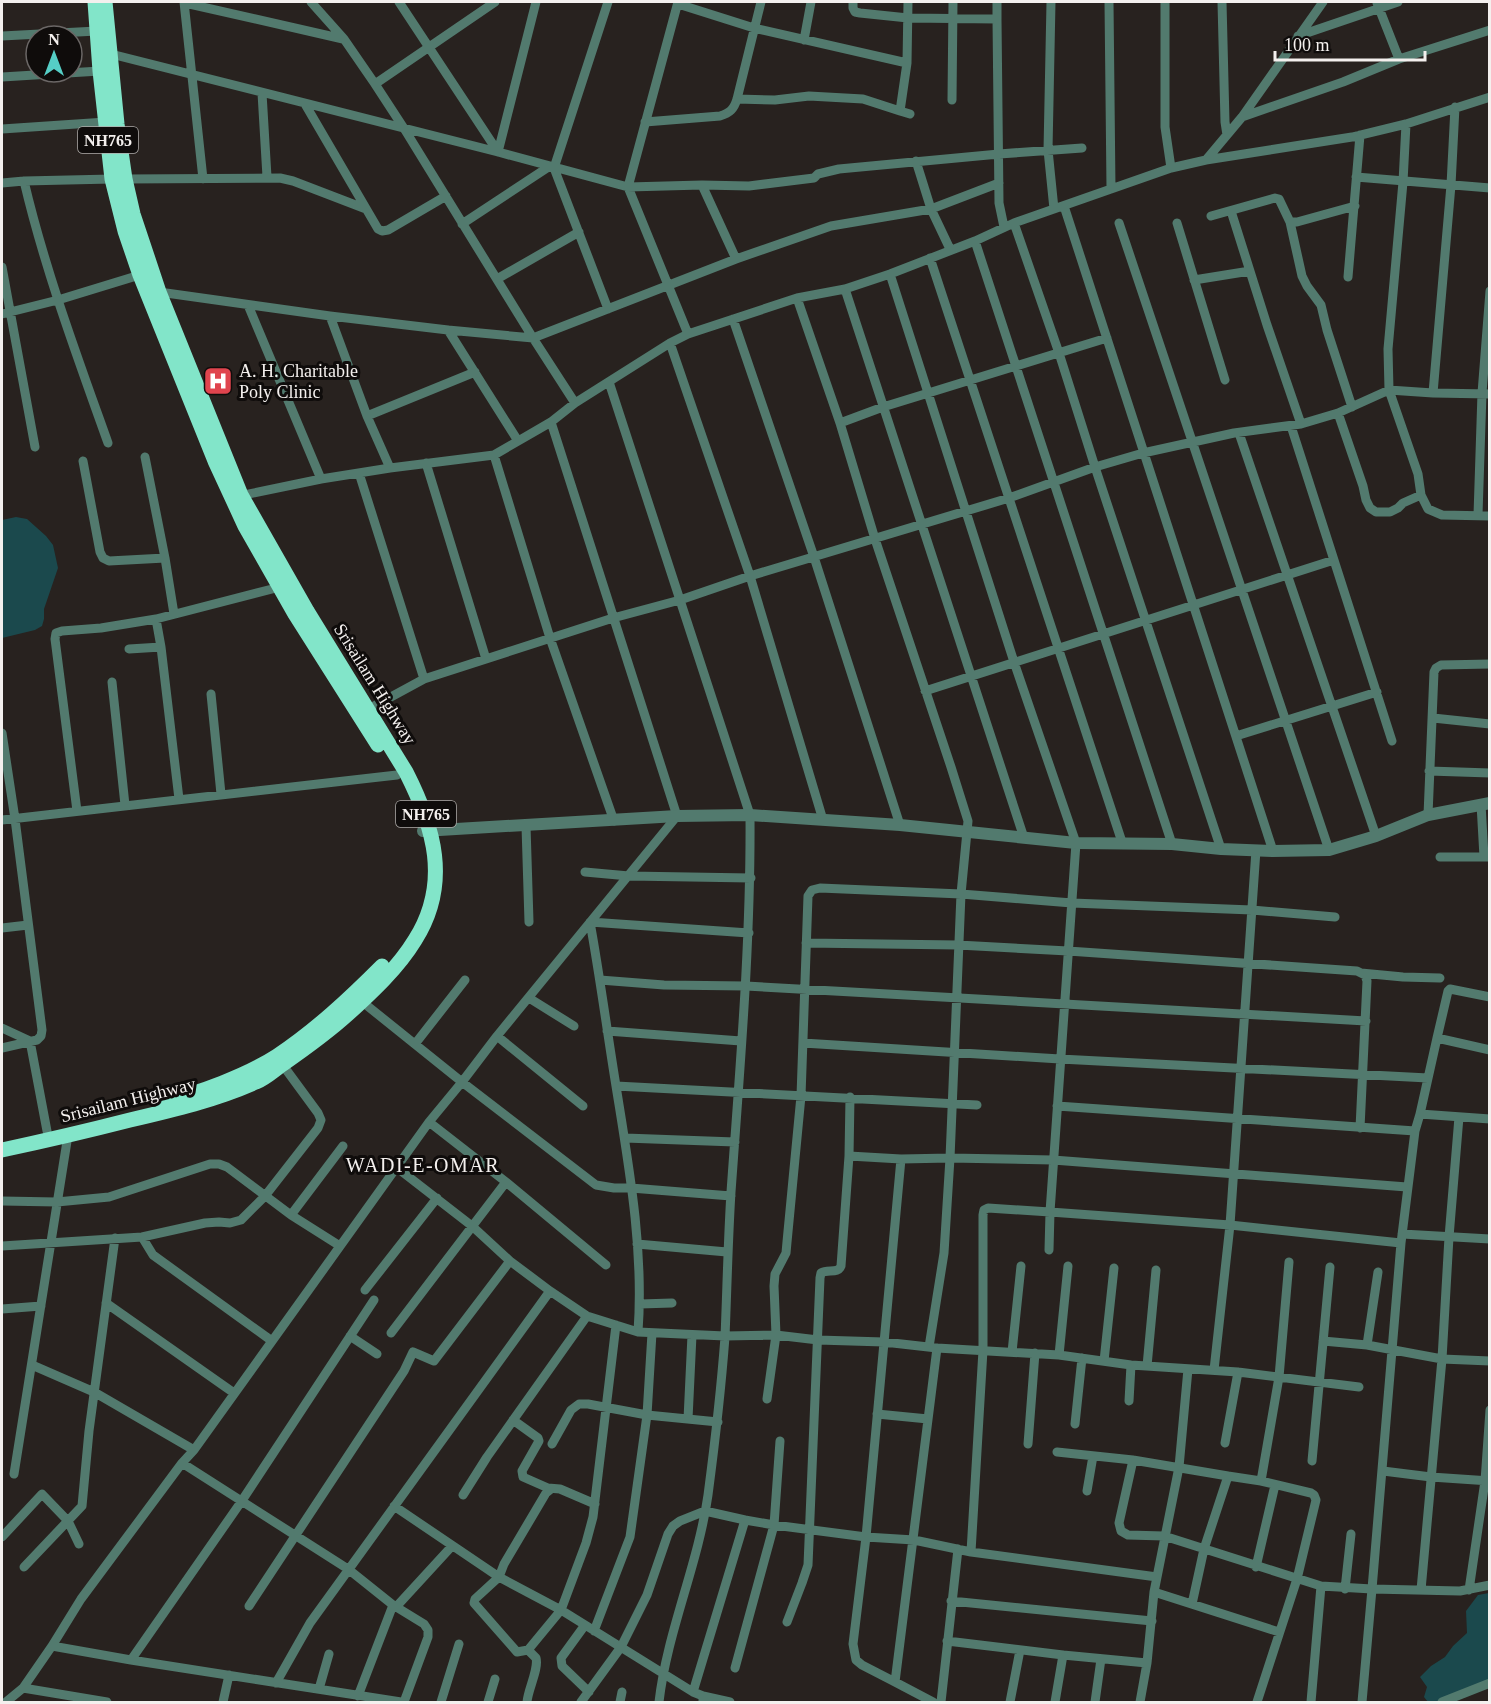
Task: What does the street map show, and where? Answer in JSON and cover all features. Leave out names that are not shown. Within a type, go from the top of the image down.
[{"type":"highway","name":"Srisailam Highway","points":[[95,2],[97,31],[104,53],[117,124],[118,179]]},
{"type":"highway","name":"Srisailam Highway","points":[[105,2],[104,53],[100,71],[105,122],[118,179],[125,231],[145,273],[216,461],[307,611],[427,831]]},
{"type":"highway","name":"Srisailam Highway","points":[[2,1150],[158,1114],[222,1096],[260,1081],[315,1043],[358,998],[411,931],[423,902],[427,831],[418,795],[406,772],[295,614],[245,526],[237,496],[159,292],[145,273]]},
{"type":"highway","name":"Srisailam Highway","points":[[2,1142],[173,1099],[238,1077],[276,1056],[358,998]]},
{"type":"street","points":[[203,179],[184,2],[344,39]]},
{"type":"street","points":[[311,2],[344,39],[405,129],[575,403]]},
{"type":"street","points":[[399,2],[498,152]]},
{"type":"street","points":[[375,84],[495,2]]},
{"type":"street","points":[[498,152],[536,2]]},
{"type":"street","points":[[462,224],[552,167],[608,2]]},
{"type":"street","points":[[645,122],[720,116],[729,113],[737,99],[761,2]]},
{"type":"street","points":[[804,40],[811,2]]},
{"type":"street","points":[[853,2],[855,12],[908,18],[997,19]]},
{"type":"street","points":[[737,99],[775,100],[809,96],[863,99],[905,112],[908,2]]},
{"type":"street","points":[[952,100],[953,2]]},
{"type":"street","points":[[997,2],[999,203],[1004,227]]},
{"type":"street","points":[[1051,2],[1048,150],[1059,207],[1107,338],[1273,851]]},
{"type":"street","points":[[1109,2],[1111,189]]},
{"type":"street","points":[[1165,2],[1165,127],[1171,168]]},
{"type":"street","points":[[1222,2],[1227,135]]},
{"type":"street","points":[[1206,160],[1242,117],[1323,2]]},
{"type":"street","points":[[1298,36],[1378,4],[1398,2]]},
{"type":"street","points":[[688,334],[628,187],[678,3],[704,6],[754,28],[907,63]]},
{"type":"street","points":[[1378,4],[1399,59]]},
{"type":"street","points":[[1242,117],[1343,82],[1399,59],[1490,30]]},
{"type":"street","points":[[2,36],[97,31]]},
{"type":"street","points":[[104,53],[628,187],[749,186],[814,178],[818,174],[839,169],[1082,148]]},
{"type":"street","points":[[2,77],[100,71]]},
{"type":"street","points":[[262,93],[267,177]]},
{"type":"street","points":[[237,496],[321,479],[494,455],[551,422],[575,403],[688,334],[798,298],[845,289],[890,274],[1014,223],[1171,168],[1206,160],[1360,135],[1406,124],[1490,96]]},
{"type":"street","points":[[305,104],[378,229],[388,230],[446,196]]},
{"type":"street","points":[[1433,393],[1451,185],[1455,107]]},
{"type":"street","points":[[2,129],[105,122]]},
{"type":"street","points":[[1406,124],[1388,349],[1389,390],[1418,474],[1421,495],[1428,509],[1442,515],[1490,516]]},
{"type":"street","points":[[1348,278],[1360,135]]},
{"type":"street","points":[[916,161],[931,209],[950,249]]},
{"type":"street","points":[[552,167],[608,309]]},
{"type":"street","points":[[2,183],[267,177],[293,181],[366,209]]},
{"type":"street","points":[[1356,177],[1490,188]]},
{"type":"street","points":[[24,181],[36,231],[58,300],[108,442]]},
{"type":"street","points":[[159,292],[330,316],[533,338],[736,259],[831,226],[931,209],[999,183]]},
{"type":"street","points":[[702,185],[736,259]]},
{"type":"street","points":[[1210,216],[1275,198],[1279,199],[1290,222],[1302,276],[1321,305],[1352,407]]},
{"type":"street","points":[[1290,222],[1298,222],[1355,206]]},
{"type":"street","points":[[1230,211],[1301,424]]},
{"type":"street","points":[[1014,223],[1059,353],[1221,849]]},
{"type":"street","points":[[1119,223],[1329,849]]},
{"type":"street","points":[[1177,223],[1225,380]]},
{"type":"street","points":[[497,279],[579,232]]},
{"type":"street","points":[[975,240],[1172,844]]},
{"type":"street","points":[[930,258],[1122,842]]},
{"type":"street","points":[[2,267],[6,313],[35,447]]},
{"type":"street","points":[[1194,280],[1250,271]]},
{"type":"street","points":[[6,313],[58,300],[145,273]]},
{"type":"street","points":[[890,274],[1014,663],[1076,843],[1053,1160],[1049,1250]]},
{"type":"street","points":[[845,289],[1023,838]]},
{"type":"street","points":[[1478,515],[1490,291]]},
{"type":"street","points":[[798,298],[968,821],[955,998],[950,1158],[944,1253],[933,1348],[928,1419],[896,1682]]},
{"type":"street","points":[[248,305],[321,479]]},
{"type":"street","points":[[330,316],[367,416],[390,468]]},
{"type":"street","points":[[733,319],[814,557],[900,825]]},
{"type":"street","points":[[448,330],[518,441]]},
{"type":"street","points":[[840,423],[883,407],[1107,338]]},
{"type":"street","points":[[670,343],[750,576],[823,820]]},
{"type":"street","points":[[367,416],[475,372]]},
{"type":"street","points":[[609,382],[750,815],[749,933],[718,1422],[705,1511],[662,1673],[659,1702]]},
{"type":"street","points":[[363,712],[424,679],[613,618],[680,600],[750,576],[1009,498],[1095,467],[1143,453],[1239,432],[1301,424],[1352,407],[1389,390],[1486,393]]},
{"type":"street","points":[[1338,412],[1370,508],[1376,512],[1390,512],[1402,503],[1421,495]]},
{"type":"street","points":[[551,422],[677,816]]},
{"type":"street","points":[[1291,426],[1392,741]]},
{"type":"street","points":[[1239,432],[1376,836]]},
{"type":"street","points":[[494,455],[550,638],[614,821]]},
{"type":"street","points":[[144,457],[174,614]]},
{"type":"street","points":[[83,461],[103,558],[109,561],[165,558]]},
{"type":"street","points":[[426,463],[486,659]]},
{"type":"street","points":[[359,473],[424,679]]},
{"type":"street","points":[[925,691],[1334,560]]},
{"type":"street","points":[[77,811],[56,633],[156,619],[280,587]]},
{"type":"street","points":[[156,619],[179,799]]},
{"type":"street","points":[[129,648],[161,647]]},
{"type":"street","points":[[1428,815],[1434,672],[1441,665],[1490,664]]},
{"type":"street","points":[[112,682],[125,805]]},
{"type":"street","points":[[1236,736],[1377,692]]},
{"type":"street","points":[[211,694],[221,794]]},
{"type":"street","points":[[1433,718],[1490,724]]},
{"type":"street","points":[[2,733],[42,1030],[37,1040],[2,1048]]},
{"type":"street","points":[[1429,771],[1490,773]]},
{"type":"street","points":[[2,820],[397,775]]},
{"type":"street","points":[[427,831],[677,816],[750,815],[900,825],[1076,843],[1172,844],[1273,851],[1329,849],[1376,836],[1428,815],[1485,803],[1487,857],[1440,857]]},
{"type":"street","points":[[6,1702],[22,1688],[81,1599],[194,1450],[429,1122],[677,816]]},
{"type":"street","points":[[526,826],[529,922]]},
{"type":"street","points":[[1214,1370],[1230,1225],[1256,850]]},
{"type":"street","points":[[585,872],[629,876],[751,878]]},
{"type":"street","points":[[767,1399],[776,1335],[774,1286],[776,1274],[786,1253],[801,1096],[808,896],[812,890],[820,888],[961,894],[1072,903],[1252,910],[1335,917]]},
{"type":"street","points":[[591,922],[749,933]]},
{"type":"street","points":[[591,922],[626,1138],[638,1244],[640,1304],[638,1332]]},
{"type":"street","points":[[2,928],[28,925]]},
{"type":"street","points":[[806,942],[958,945],[1358,971],[1365,975],[1367,981],[1360,1128]]},
{"type":"street","points":[[1361,973],[1440,978]]},
{"type":"street","points":[[415,1044],[465,980]]},
{"type":"street","points":[[600,980],[664,985],[806,989],[1366,1021]]},
{"type":"street","points":[[1362,1702],[1401,1238],[1414,1131],[1420,1114],[1448,991],[1450,989],[1490,997]]},
{"type":"street","points":[[358,998],[596,1185],[731,1196]]},
{"type":"street","points":[[530,998],[574,1026]]},
{"type":"street","points":[[2,1028],[30,1041]]},
{"type":"street","points":[[608,1030],[741,1041]]},
{"type":"street","points":[[497,1036],[583,1106]]},
{"type":"street","points":[[1437,1038],[1490,1050]]},
{"type":"street","points":[[30,1041],[47,1131]]},
{"type":"street","points":[[803,1042],[1060,1059],[1428,1078]]},
{"type":"street","points":[[2,1245],[142,1237],[205,1223],[230,1223],[241,1220],[265,1196],[318,1128],[321,1120],[282,1064]]},
{"type":"street","points":[[616,1086],[976,1105]]},
{"type":"street","points":[[787,1622],[808,1565],[821,1273],[836,1271],[841,1266],[849,1156],[850,1097]]},
{"type":"street","points":[[1057,1106],[1414,1131]]},
{"type":"street","points":[[1420,1114],[1490,1119]]},
{"type":"street","points":[[1421,1590],[1443,1359],[1449,1237],[1459,1117]]},
{"type":"street","points":[[429,1122],[606,1265]]},
{"type":"street","points":[[14,1474],[68,1135]]},
{"type":"street","points":[[626,1138],[735,1142]]},
{"type":"street","points":[[291,1215],[343,1146]]},
{"type":"street","points":[[849,1156],[901,1159],[1053,1160],[1407,1187]]},
{"type":"street","points":[[901,1159],[866,1537],[853,1644],[856,1660],[862,1665],[933,1702]]},
{"type":"street","points":[[2,1201],[57,1202],[109,1197],[210,1164],[219,1164],[227,1167],[291,1215],[340,1246]]},
{"type":"street","points":[[396,1167],[550,1291],[587,1316],[638,1332],[725,1336],[776,1335],[818,1340],[884,1342],[933,1348],[1059,1354],[1131,1365],[1238,1372],[1359,1387]]},
{"type":"street","points":[[391,1333],[506,1182]]},
{"type":"street","points":[[365,1290],[437,1198]]},
{"type":"street","points":[[971,1552],[983,1350],[984,1210],[988,1208],[1050,1212],[1401,1238],[1490,1239]]},
{"type":"street","points":[[142,1237],[153,1255],[272,1341]]},
{"type":"street","points":[[24,1566],[82,1506],[94,1392],[115,1238]]},
{"type":"street","points":[[638,1244],[727,1252]]},
{"type":"street","points":[[249,1606],[404,1371],[413,1352],[434,1361],[510,1261]]},
{"type":"street","points":[[1261,1482],[1279,1377],[1288,1262]]},
{"type":"street","points":[[1012,1352],[1021,1266]]},
{"type":"street","points":[[1059,1354],[1068,1266]]},
{"type":"street","points":[[1312,1461],[1330,1267]]},
{"type":"street","points":[[1104,1360],[1114,1268]]},
{"type":"street","points":[[1147,1366],[1156,1270]]},
{"type":"street","points":[[1367,1345],[1378,1272]]},
{"type":"street","points":[[276,1683],[310,1623],[550,1291]]},
{"type":"street","points":[[131,1660],[241,1502],[374,1300]]},
{"type":"street","points":[[106,1303],[234,1394]]},
{"type":"street","points":[[640,1304],[672,1303]]},
{"type":"street","points":[[2,1309],[41,1306]]},
{"type":"street","points":[[463,1495],[587,1316]]},
{"type":"street","points":[[552,1489],[546,1493],[504,1563],[499,1577],[475,1599],[476,1605],[517,1652],[528,1650],[561,1610],[586,1543],[595,1504],[616,1325]]},
{"type":"street","points":[[594,1630],[630,1537],[647,1415],[652,1333]]},
{"type":"street","points":[[687,1419],[692,1335]]},
{"type":"street","points":[[350,1336],[377,1354]]},
{"type":"street","points":[[1323,1341],[1367,1345],[1443,1359],[1490,1361]]},
{"type":"street","points":[[1028,1444],[1035,1353]]},
{"type":"street","points":[[1075,1424],[1082,1358]]},
{"type":"street","points":[[32,1365],[94,1392],[194,1450]]},
{"type":"street","points":[[1129,1401],[1131,1365]]},
{"type":"street","points":[[1140,1702],[1147,1663],[1154,1592],[1179,1467],[1188,1369]]},
{"type":"street","points":[[1225,1443],[1238,1372]]},
{"type":"street","points":[[552,1444],[571,1410],[579,1404],[647,1415],[718,1422]]},
{"type":"street","points":[[1469,1590],[1487,1481],[1490,1410]]},
{"type":"street","points":[[877,1414],[928,1419]]},
{"type":"street","points":[[513,1420],[539,1441],[522,1476],[595,1504]]},
{"type":"street","points":[[735,1668],[774,1525],[780,1441]]},
{"type":"street","points":[[1057,1452],[1179,1467],[1275,1485],[1311,1493],[1314,1496],[1316,1500],[1297,1579],[1259,1702]]},
{"type":"street","points":[[1088,1491],[1093,1456]]},
{"type":"street","points":[[1133,1460],[1119,1523],[1121,1531],[1128,1535],[1164,1536],[1321,1586],[1346,1589],[1469,1590],[1490,1585]]},
{"type":"street","points":[[52,1646],[402,1702],[428,1637],[428,1630],[424,1624],[394,1606],[348,1569],[182,1463]]},
{"type":"street","points":[[1383,1471],[1487,1481]]},
{"type":"street","points":[[1191,1604],[1204,1549],[1228,1476]]},
{"type":"street","points":[[1256,1566],[1275,1485]]},
{"type":"street","points":[[2,1537],[42,1494],[68,1521],[80,1544]]},
{"type":"street","points":[[394,1506],[499,1577],[561,1610],[703,1699],[730,1702]]},
{"type":"street","points":[[581,1702],[621,1647],[647,1595],[673,1526],[705,1511],[774,1525],[866,1537],[914,1540],[971,1552],[1157,1578]]},
{"type":"street","points":[[693,1692],[745,1520]]},
{"type":"street","points":[[1346,1589],[1351,1534]]},
{"type":"street","points":[[358,1696],[394,1606],[452,1546]]},
{"type":"street","points":[[941,1702],[957,1549]]},
{"type":"street","points":[[1311,1702],[1321,1586]]},
{"type":"street","points":[[1154,1592],[1279,1632]]},
{"type":"street","points":[[951,1601],[1152,1621]]},
{"type":"street","points":[[585,1625],[560,1662],[589,1692]]},
{"type":"street","points":[[947,1641],[1147,1663]]},
{"type":"street","points":[[441,1702],[459,1644]]},
{"type":"street","points":[[527,1702],[537,1663],[536,1658],[528,1650]]},
{"type":"street","points":[[1010,1702],[1020,1650]]},
{"type":"street","points":[[319,1689],[329,1654]]},
{"type":"street","points":[[1055,1702],[1063,1655]]},
{"type":"street","points":[[1095,1702],[1101,1659]]},
{"type":"street","points":[[223,1702],[229,1675]]},
{"type":"street","points":[[488,1702],[495,1679]]},
{"type":"street","points":[[1442,1702],[1490,1683]]},
{"type":"street","points":[[22,1688],[107,1702]]},
{"type":"water","points":[[16,517],[27,519],[46,536],[53,545],[58,568],[44,609],[42,626],[35,630],[2,638],[2,520]]},
{"type":"water","points":[[1489,1593],[1489,1682],[1452,1702],[1428,1702],[1424,1697],[1427,1687],[1420,1677],[1445,1657],[1467,1633],[1466,1611],[1478,1595]]},
{"type":"place","name":"A. H. Charitable Poly Clinic","points":[[218,381]]},
{"type":"district","name":"WADI-E-OMAR","points":[[423,1165]]}]
